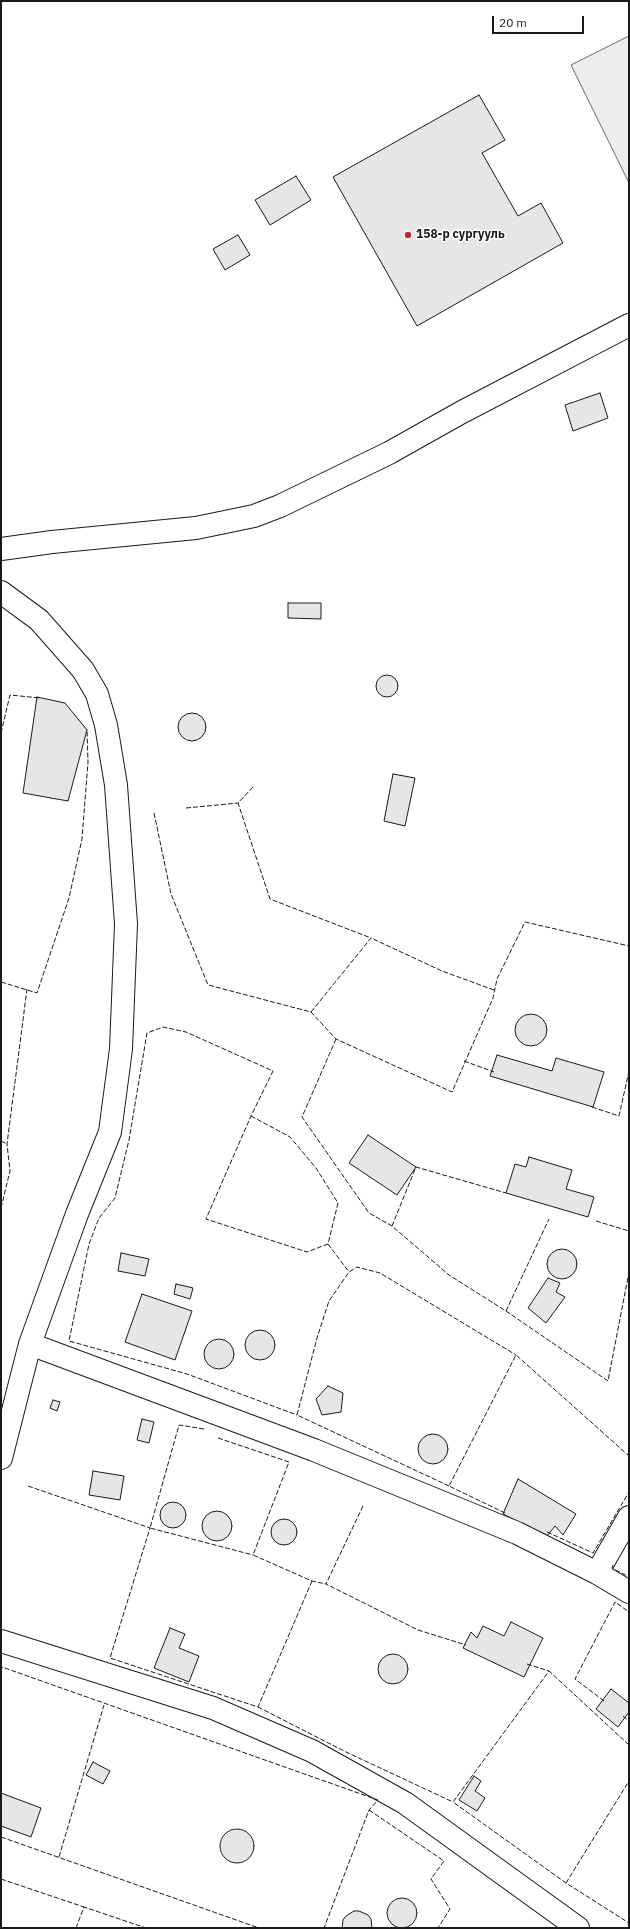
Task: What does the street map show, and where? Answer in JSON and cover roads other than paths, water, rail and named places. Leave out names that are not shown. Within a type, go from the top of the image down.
[{"type":"street","points":[[1,549],[52,542],[196,528],[254,516],[280,506],[389,452],[462,412],[629,325]]},
{"type":"street","points":[[1,592],[38,620],[83,670],[97,694],[106,724],[116,785],[126,909],[120,1049],[110,1132],[77,1214],[30,1344],[1,1458]]},
{"type":"street","points":[[30,1344],[314,1450],[517,1534],[597,1573],[629,1592]]},
{"type":"street","points":[[597,1573],[629,1517]]},
{"type":"street","points":[[1,1641],[213,1708],[312,1751],[405,1803],[578,1928]]},
{"type":"place","name":"158-р сургууль","points":[[408,235]]}]
